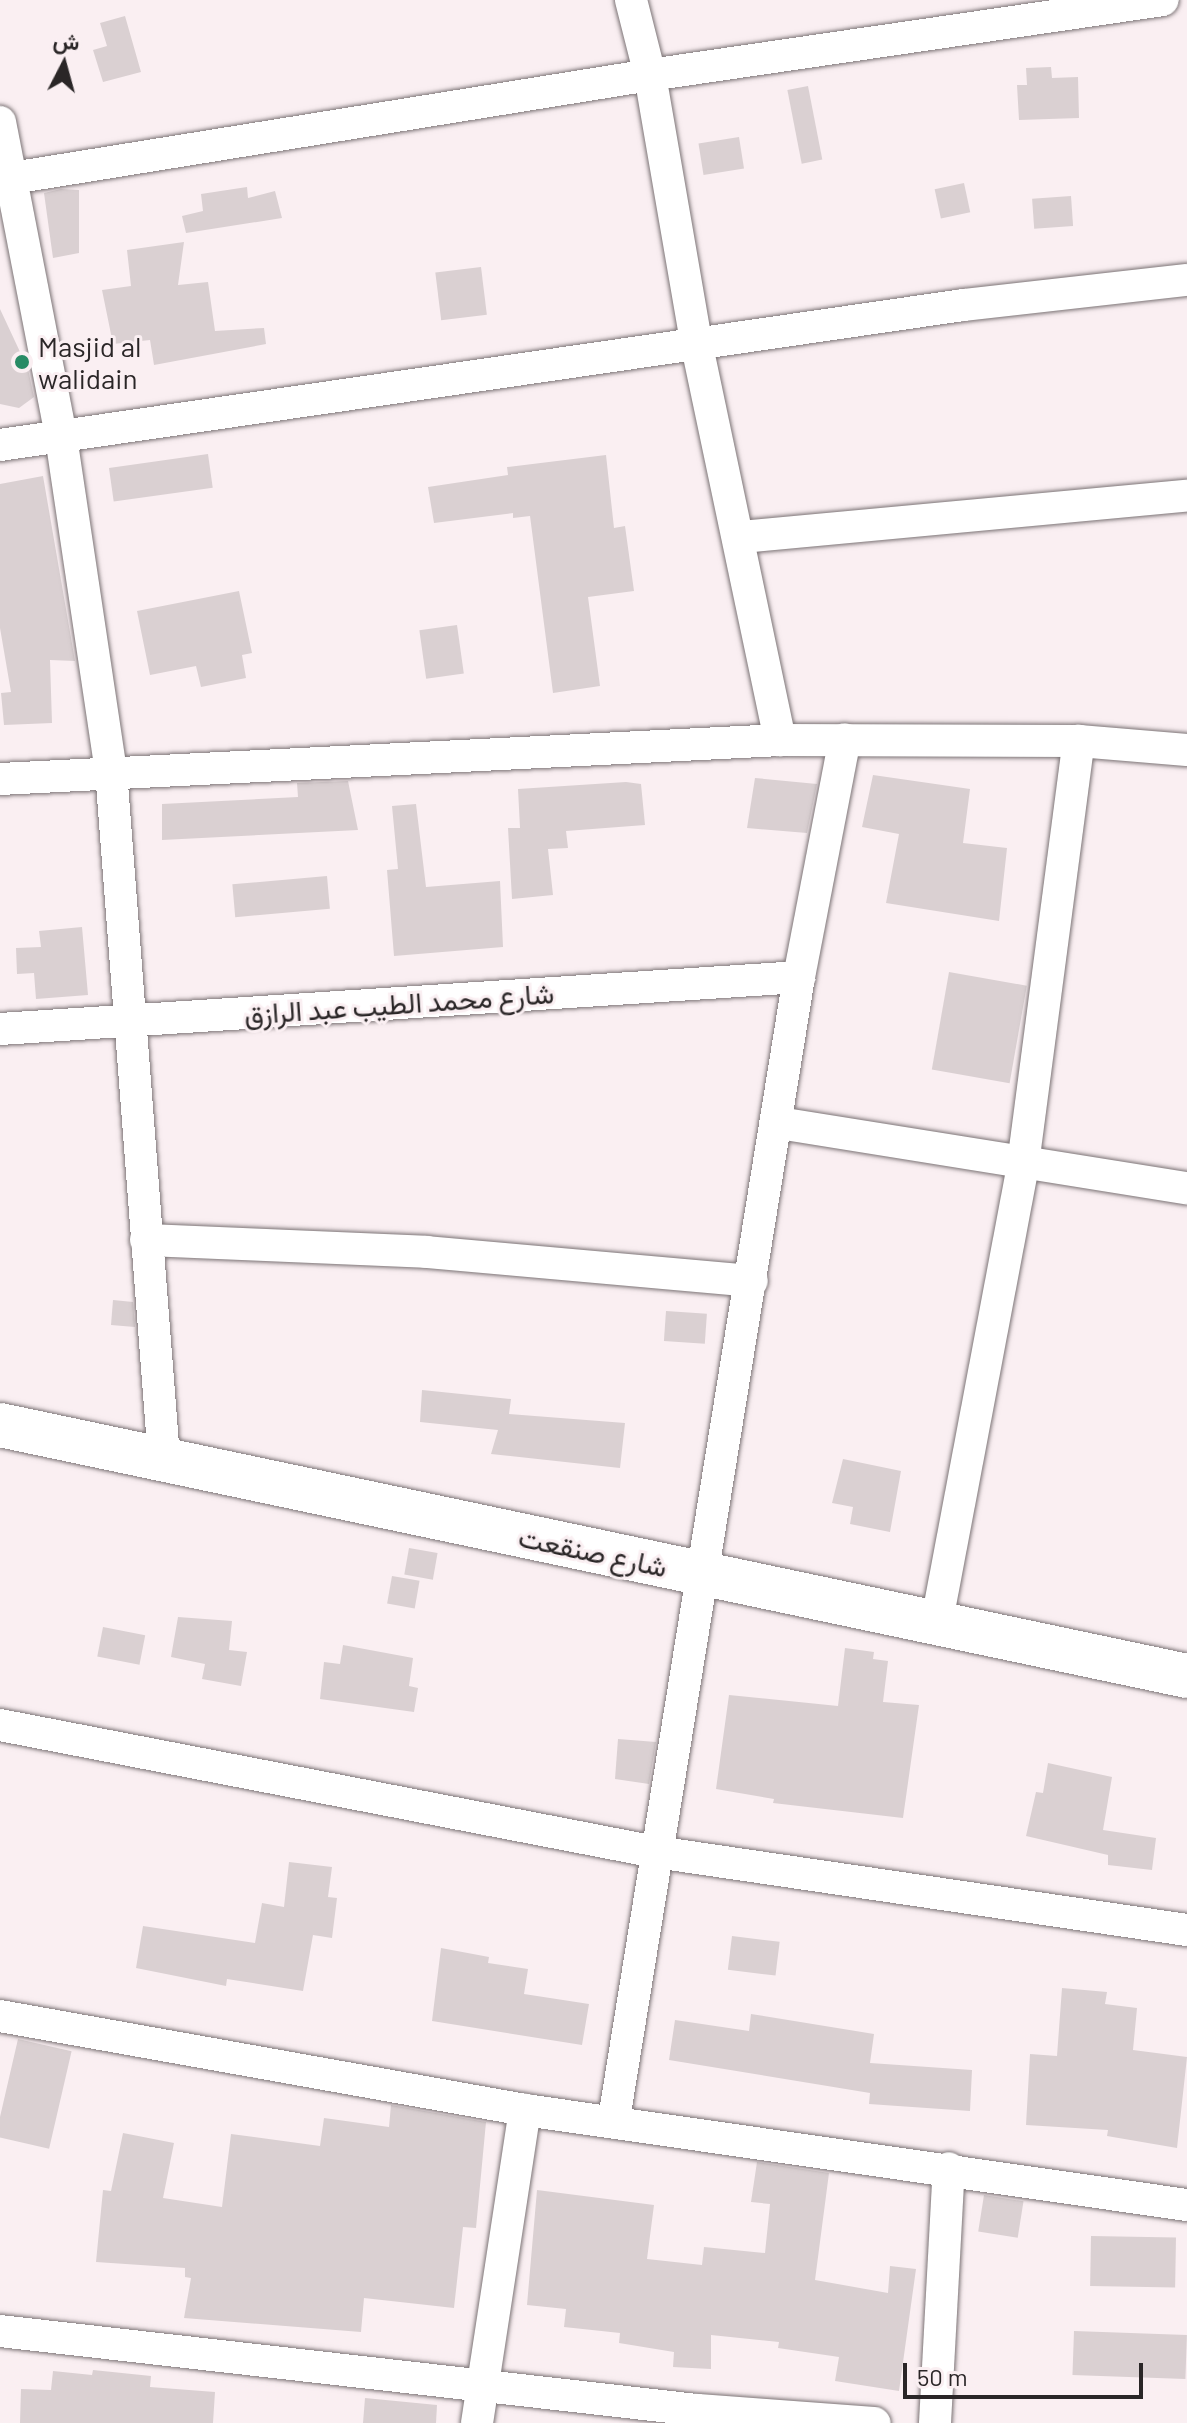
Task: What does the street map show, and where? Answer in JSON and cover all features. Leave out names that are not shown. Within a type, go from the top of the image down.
[{"type":"street","points":[[631,0],[650,75],[697,346],[741,537],[780,740]]},
{"type":"street","points":[[6,180],[650,75],[1163,0]]},
{"type":"street","points":[[0,122],[6,180],[61,437],[111,771],[164,1458]]},
{"type":"street","points":[[0,445],[963,305],[1187,280]]},
{"type":"street","points":[[741,537],[1187,496]]},
{"type":"street","points":[[614,2119],[779,1123],[799,977],[845,739]]},
{"type":"street","points":[[0,779],[111,771],[780,740],[1079,741],[1187,750]]},
{"type":"street","points":[[936,1626],[1023,1164],[1079,741]]},
{"type":"street","name":"شارع محمد الطيب عبد الرازق","points":[[0,1029],[799,977]]},
{"type":"street","points":[[779,1123],[1187,1188]]},
{"type":"street","points":[[146,1240],[427,1252],[752,1281]]},
{"type":"street","name":"شارع صنقعت","points":[[0,1425],[936,1626],[1187,1676]]},
{"type":"street","points":[[0,1725],[656,1852],[1187,1930]]},
{"type":"street","points":[[0,2016],[525,2110],[614,2119],[1187,2205]]},
{"type":"street","points":[[477,2423],[525,2110]]},
{"type":"street","points":[[935,2423],[949,2168]]},
{"type":"street","points":[[0,2331],[483,2385],[875,2423]]},
{"type":"building","points":[[125,16],[141,72],[103,82],[93,50],[107,46],[100,23]]},
{"type":"building","points":[[1051,67],[1052,78],[1078,77],[1079,118],[1019,120],[1017,85],[1027,85],[1026,68]]},
{"type":"building","points":[[808,86],[822,160],[802,164],[787,90]]},
{"type":"building","points":[[739,137],[744,169],[704,175],[699,143]]},
{"type":"building","points":[[964,183],[970,212],[941,219],[935,189]]},
{"type":"building","points":[[247,187],[248,198],[275,191],[282,218],[186,233],[182,216],[203,211],[201,194]]},
{"type":"building","points":[[61,189],[79,190],[79,253],[53,258],[44,193]]},
{"type":"building","points":[[1071,196],[1073,226],[1034,229],[1032,199]]},
{"type":"building","points":[[184,242],[178,285],[208,282],[215,331],[264,328],[266,344],[154,365],[150,340],[113,344],[102,290],[131,286],[127,250]]},
{"type":"building","points":[[481,267],[487,315],[441,320],[435,273]]},
{"type":"building","points":[[0,309],[28,369],[34,397],[19,408],[0,404]]},
{"type":"building","points":[[208,454],[213,488],[114,502],[109,468]]},
{"type":"building","points":[[606,455],[614,528],[625,526],[634,591],[588,597],[600,686],[553,693],[530,516],[513,518],[513,513],[434,523],[428,487],[508,475],[507,467]]},
{"type":"building","points":[[43,476],[75,661],[50,660],[52,723],[4,725],[1,693],[11,692],[0,628],[0,484]]},
{"type":"building","points":[[239,591],[252,653],[242,655],[246,678],[201,687],[196,666],[150,675],[137,611]]},
{"type":"building","points":[[457,625],[464,674],[426,679],[419,630]]},
{"type":"building","points":[[873,775],[970,789],[963,843],[1007,848],[999,921],[886,903],[899,834],[862,827]]},
{"type":"building","points":[[755,778],[817,784],[807,833],[747,828]]},
{"type":"building","points":[[348,781],[358,830],[162,840],[162,804],[298,797],[297,783]]},
{"type":"building","points":[[626,782],[641,784],[645,825],[566,831],[568,848],[548,849],[553,895],[512,899],[508,828],[520,828],[518,789]]},
{"type":"building","points":[[416,804],[426,887],[500,881],[503,947],[394,956],[387,870],[398,869],[392,806]]},
{"type":"building","points":[[327,876],[330,909],[235,917],[232,884]]},
{"type":"building","points":[[82,927],[88,995],[36,999],[34,973],[17,974],[16,948],[41,947],[39,931]]},
{"type":"building","points":[[949,972],[1027,986],[1010,1083],[932,1069]]},
{"type":"building","points":[[113,1300],[133,1302],[135,1327],[111,1325]]},
{"type":"building","points":[[666,1311],[707,1314],[705,1344],[664,1341]]},
{"type":"building","points":[[422,1390],[511,1399],[509,1414],[625,1423],[620,1468],[491,1454],[498,1430],[420,1422]]},
{"type":"building","points":[[843,1459],[901,1471],[890,1532],[850,1524],[853,1507],[832,1503]]},
{"type":"building","points":[[409,1548],[438,1553],[433,1580],[404,1575]]},
{"type":"building","points":[[392,1576],[420,1581],[415,1608],[387,1604]]},
{"type":"building","points":[[178,1617],[232,1621],[229,1650],[247,1652],[241,1686],[202,1679],[205,1664],[171,1657]]},
{"type":"building","points":[[103,1627],[145,1635],[139,1665],[97,1656]]},
{"type":"building","points":[[343,1645],[413,1658],[409,1686],[418,1688],[414,1712],[320,1699],[324,1662],[340,1664]]},
{"type":"building","points":[[845,1648],[874,1652],[873,1659],[888,1661],[883,1702],[919,1705],[903,1818],[773,1803],[774,1799],[716,1789],[729,1695],[838,1706]]},
{"type":"building","points":[[618,1739],[656,1742],[649,1784],[615,1779]]},
{"type":"building","points":[[1048,1763],[1112,1777],[1103,1830],[1156,1838],[1152,1870],[1108,1865],[1108,1855],[1026,1836],[1036,1792],[1043,1793]]},
{"type":"building","points":[[289,1862],[332,1867],[328,1897],[337,1898],[332,1938],[313,1935],[303,1991],[227,1979],[226,1986],[136,1968],[143,1926],[255,1943],[262,1903],[284,1907]]},
{"type":"building","points":[[732,1936],[780,1942],[775,1976],[728,1970]]},
{"type":"building","points":[[441,1948],[489,1957],[488,1963],[528,1969],[524,1994],[589,2004],[582,2045],[432,2021]]},
{"type":"building","points":[[1062,1988],[1107,1992],[1105,2004],[1137,2008],[1133,2050],[1187,2057],[1177,2148],[1107,2136],[1108,2130],[1026,2125],[1030,2054],[1057,2056]]},
{"type":"building","points":[[751,2014],[874,2034],[870,2063],[972,2070],[970,2111],[869,2104],[870,2093],[669,2060],[675,2020],[749,2031]]},
{"type":"building","points":[[18,2039],[72,2051],[49,2149],[0,2137],[0,2117]]},
{"type":"building","points":[[391,2105],[486,2122],[476,2228],[463,2227],[454,2308],[364,2298],[361,2332],[184,2318],[191,2278],[185,2277],[185,2268],[96,2262],[103,2190],[111,2191],[123,2133],[174,2143],[163,2198],[222,2207],[231,2134],[320,2146],[324,2118],[389,2127]]},
{"type":"building","points":[[757,2162],[829,2173],[815,2280],[888,2293],[890,2266],[916,2269],[899,2391],[835,2381],[839,2357],[778,2348],[779,2342],[711,2335],[711,2369],[673,2367],[674,2352],[619,2343],[620,2333],[564,2327],[566,2309],[527,2305],[537,2190],[654,2205],[647,2259],[702,2265],[704,2247],[765,2253],[770,2204],[751,2202]]},
{"type":"building","points":[[984,2195],[1024,2201],[1018,2238],[978,2232]]},
{"type":"building","points":[[1091,2236],[1176,2237],[1175,2287],[1090,2286]]},
{"type":"building","points":[[1074,2331],[1187,2335],[1185,2379],[1072,2375]]},
{"type":"building","points":[[93,2370],[151,2376],[150,2387],[215,2392],[213,2423],[20,2423],[21,2389],[51,2390],[53,2371],[92,2375]]},
{"type":"building","points":[[365,2398],[437,2405],[436,2423],[363,2423]]},
{"type":"place","name":"Masjid al walidain","points":[[22,362]]}]
